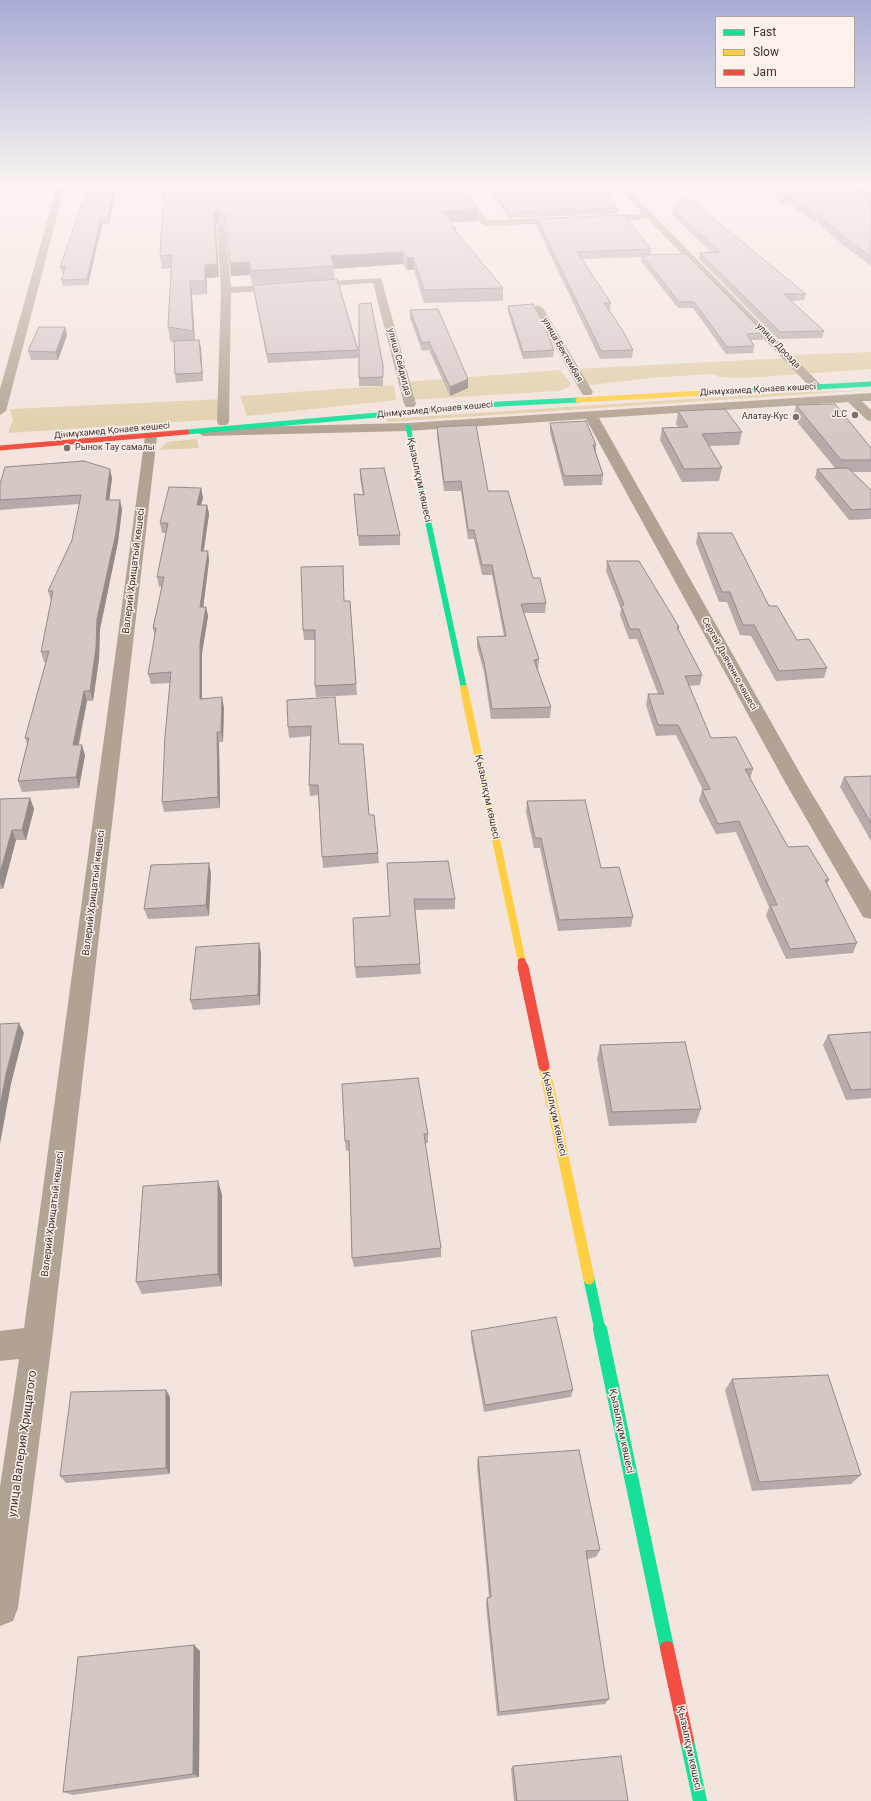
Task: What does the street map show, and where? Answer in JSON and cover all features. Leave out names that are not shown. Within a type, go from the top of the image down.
[{"type":"main road","name":"Дінмұхамед Қонаев көшесі","points":[[0,448],[151,440],[188,432],[500,404],[814,384],[871,377]]},
{"type":"main road","name":"Дінмұхамед Қонаев көшесі","points":[[0,440],[223,422],[410,404],[587,392],[814,384],[871,384]]},
{"type":"main road","name":"Қызылқұм көшесі","points":[[408,426],[700,1801]]},
{"type":"street","points":[[0,412],[38,270]]},
{"type":"street","points":[[223,422],[226,290],[224,270]]},
{"type":"street","name":"улица Дрозда","points":[[703,270],[814,384]]},
{"type":"street","name":"улица Сейдилда","points":[[226,290],[377,280],[410,404]]},
{"type":"street","name":"улица Бектембая","points":[[538,308],[587,392]]},
{"type":"street","points":[[188,432],[408,426],[591,416],[871,397]]},
{"type":"street","points":[[852,399],[871,417]]},
{"type":"street","name":"Сергей Дьяченко көшесі","points":[[591,416],[795,782],[871,911]]},
{"type":"street","name":"Валерий Хрищатый көшесі","points":[[37,1341],[151,440]]},
{"type":"street","points":[[0,1346],[37,1341]]},
{"type":"street","name":"улица Валерия Хрищатого","points":[[0,1608],[37,1341]]},
{"type":"shaded area","points":[[871,352],[871,369],[745,378],[719,377],[712,374],[649,378],[583,386],[573,369],[788,358],[786,355]]},
{"type":"shaded area","points":[[560,370],[571,383],[569,387],[558,391],[409,400],[405,382]]},
{"type":"shaded area","points":[[394,385],[396,400],[247,416],[240,396]]},
{"type":"shaded area","points":[[871,390],[388,422],[386,419],[779,393]]},
{"type":"shaded area","points":[[224,399],[223,419],[8,433],[13,420],[10,409]]},
{"type":"shaded area","points":[[197,439],[199,448],[159,450],[168,442]]},
{"type":"building","points":[[65,270],[89,270],[87,279],[61,280]]},
{"type":"building","points":[[171,270],[205,270],[205,281],[190,281],[193,331],[168,327]]},
{"type":"building","points":[[417,270],[488,270],[503,288],[424,290]]},
{"type":"building","points":[[562,270],[589,270],[611,303],[604,303],[623,331],[633,350],[601,351]]},
{"type":"building","points":[[654,270],[702,270],[764,333],[747,334],[754,346],[727,347],[694,302],[679,302]]},
{"type":"building","points":[[717,270],[777,270],[806,294],[784,294],[824,331],[780,332]]},
{"type":"building","points":[[337,279],[358,350],[267,354],[253,285]]},
{"type":"building","points":[[371,303],[383,365],[383,377],[359,378],[359,304]]},
{"type":"building","points":[[533,304],[542,320],[554,350],[523,352],[508,306]]},
{"type":"building","points":[[438,309],[468,379],[450,387],[429,342],[422,343],[410,310]]},
{"type":"building","points":[[39,327],[65,327],[56,352],[28,351]]},
{"type":"building","points":[[199,340],[202,373],[175,374],[174,341]]},
{"type":"building","points":[[835,404],[871,448],[871,460],[841,460],[796,405]]},
{"type":"building","points":[[725,409],[742,432],[702,434],[722,468],[684,469],[662,428],[688,427],[678,411]]},
{"type":"building","points":[[586,421],[596,445],[593,445],[603,475],[564,476],[550,423]]},
{"type":"building","points":[[476,425],[488,491],[508,491],[533,578],[540,578],[546,603],[521,604],[539,659],[534,660],[551,707],[492,709],[484,662],[477,637],[506,636],[492,565],[482,565],[474,530],[468,530],[461,481],[444,482],[437,427]]},
{"type":"building","points":[[84,461],[110,469],[106,500],[120,500],[116,533],[97,619],[96,648],[90,691],[84,691],[73,745],[82,745],[76,777],[18,781],[29,738],[25,738],[49,651],[41,652],[53,591],[48,591],[72,540],[81,495],[0,500],[0,484],[5,467]]},
{"type":"building","points":[[384,468],[400,535],[358,536],[354,494],[364,495],[360,469]]},
{"type":"building","points":[[848,468],[871,490],[871,509],[852,510],[817,469]]},
{"type":"building","points":[[169,487],[201,488],[197,505],[207,505],[201,551],[208,551],[200,607],[206,607],[200,643],[200,699],[222,697],[221,732],[217,732],[218,797],[162,802],[165,736],[171,672],[148,674],[156,628],[153,628],[164,577],[157,577],[168,523],[160,523]]},
{"type":"building","points":[[698,533],[732,533],[769,606],[777,606],[797,640],[809,639],[827,668],[779,671],[754,625],[743,625],[730,592],[722,592]]},
{"type":"building","points":[[607,561],[639,561],[679,627],[677,627],[702,675],[685,676],[711,738],[736,737],[753,769],[745,769],[788,847],[808,846],[829,880],[825,880],[857,943],[790,949],[770,905],[777,905],[739,821],[718,824],[702,790],[710,789],[678,725],[658,725],[648,694],[664,694],[639,629],[630,629],[621,605],[624,605]]},
{"type":"building","points":[[343,566],[344,601],[350,601],[356,684],[315,686],[315,630],[303,630],[301,567]]},
{"type":"building","points":[[335,697],[339,744],[363,744],[369,815],[374,815],[378,853],[322,857],[318,785],[309,785],[311,726],[288,727],[287,700]]},
{"type":"building","points":[[871,776],[871,823],[844,777]]},
{"type":"building","points":[[30,798],[22,830],[12,830],[0,873],[0,799]]},
{"type":"building","points":[[585,800],[601,868],[619,867],[633,917],[559,920],[541,838],[535,838],[527,801]]},
{"type":"building","points":[[448,861],[455,899],[414,899],[420,964],[355,967],[353,918],[390,916],[387,863]]},
{"type":"building","points":[[209,863],[206,905],[144,909],[151,865]]},
{"type":"building","points":[[259,943],[258,995],[190,1000],[196,947]]},
{"type":"building","points":[[19,1023],[6,1074],[0,1106],[0,1024]]},
{"type":"building","points":[[871,1032],[871,1089],[851,1090],[828,1035]]},
{"type":"building","points":[[685,1042],[701,1109],[612,1112],[600,1045]]},
{"type":"building","points":[[418,1078],[428,1134],[424,1134],[441,1248],[352,1258],[349,1141],[345,1141],[342,1084]]},
{"type":"building","points":[[218,1181],[218,1274],[136,1282],[143,1186]]},
{"type":"building","points":[[556,1317],[573,1390],[485,1405],[471,1331]]},
{"type":"building","points":[[828,1375],[861,1475],[759,1482],[732,1379]]},
{"type":"building","points":[[166,1390],[166,1468],[60,1476],[71,1392]]},
{"type":"building","points":[[579,1450],[600,1550],[586,1551],[609,1699],[499,1712],[487,1598],[491,1597],[478,1457]]},
{"type":"building","points":[[194,1645],[193,1774],[63,1792],[78,1657]]},
{"type":"building","points":[[621,1756],[628,1801],[517,1801],[513,1766]]},
{"type":"traffic: fast","points":[[722,392],[871,384]]},
{"type":"traffic: fast","points":[[187,432],[500,404],[578,400]]},
{"type":"traffic: fast","points":[[408,427],[464,688]]},
{"type":"traffic: fast","points":[[589,1279],[667,1648]]},
{"type":"traffic: fast","points":[[687,1741],[700,1801]]},
{"type":"traffic: slow","points":[[578,400],[722,392]]},
{"type":"traffic: slow","points":[[464,688],[522,962]]},
{"type":"traffic: slow","points":[[544,1066],[589,1279]]},
{"type":"traffic: jam","points":[[0,448],[187,432]]},
{"type":"traffic: jam","points":[[522,962],[544,1066]]},
{"type":"traffic: jam","points":[[667,1648],[687,1741]]},
{"type":"place","name":"JLC","points":[[855,415]]},
{"type":"place","name":"Алатау-Кус","points":[[796,417]]},
{"type":"place","name":"Рынок Тау самалы","points":[[67,448]]}]
